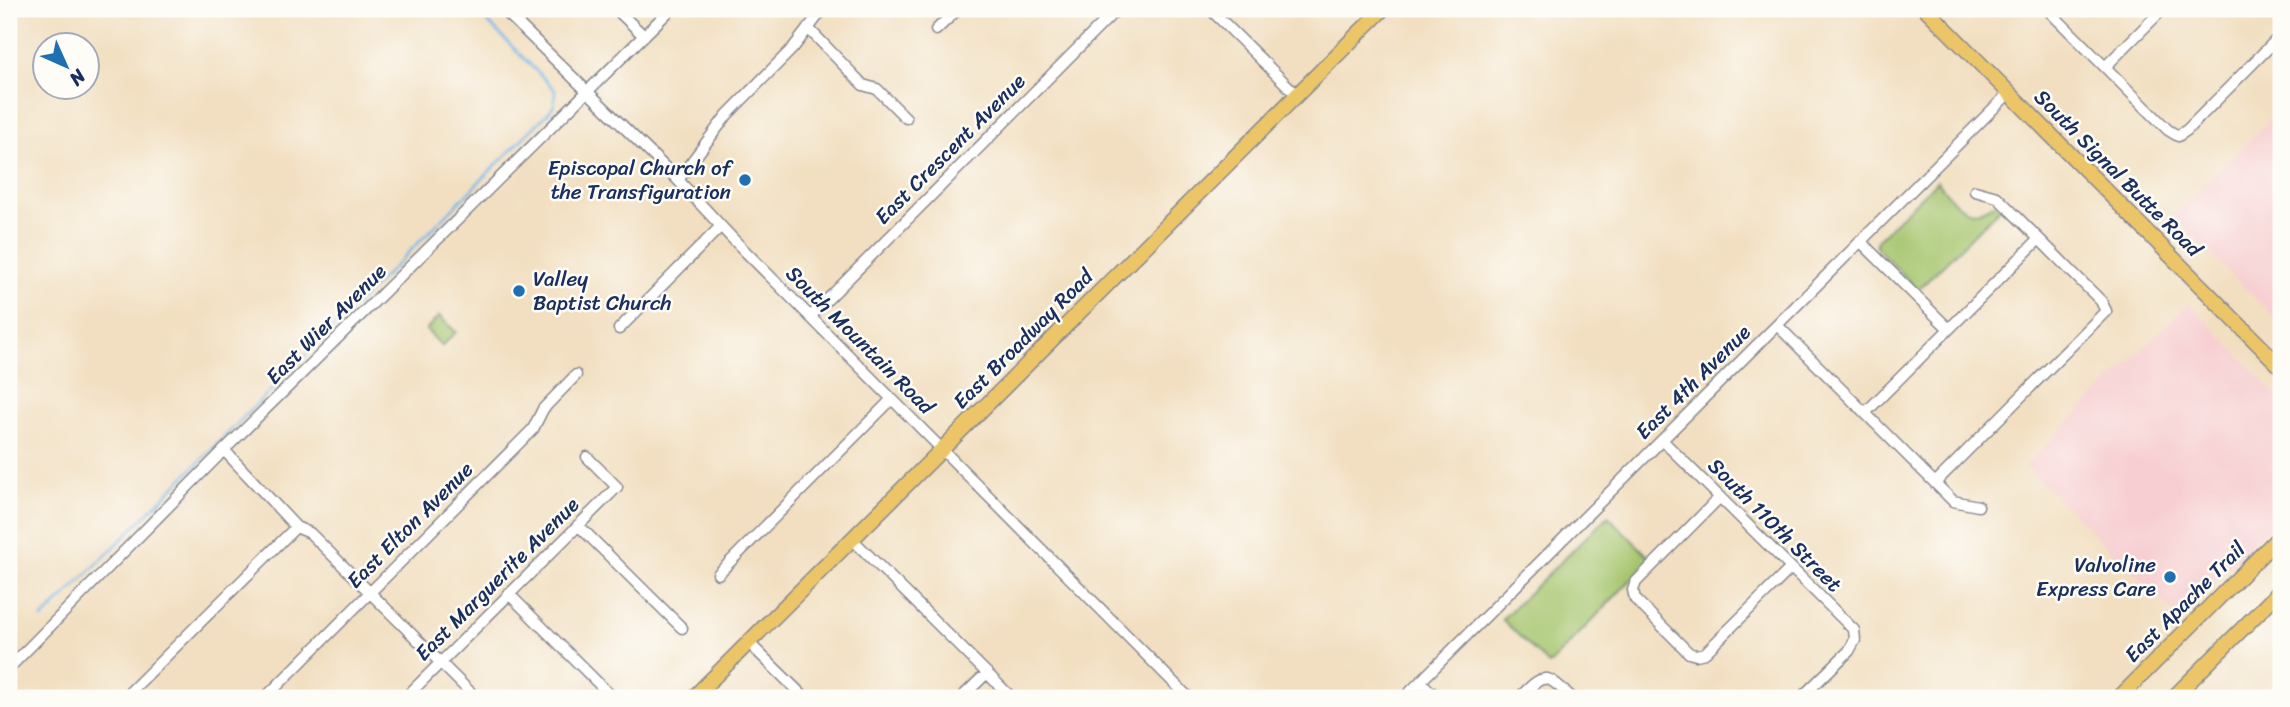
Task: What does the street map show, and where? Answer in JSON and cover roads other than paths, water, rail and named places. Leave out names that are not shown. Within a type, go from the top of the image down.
[{"type":"main road","name":"East Broadway Road","points":[[693,698],[1384,9]]},
{"type":"main road","name":"South Signal Butte Road","points":[[1926,9],[2281,367]]},
{"type":"main road","name":"East Apache Trail","points":[[2119,698],[2281,536]]},
{"type":"main road","points":[[2173,698],[2278,592]]},
{"type":"street","name":"South Mountain Road","points":[[503,9],[587,93],[607,108],[891,400],[1189,698]]},
{"type":"street","points":[[617,9],[644,36]]},
{"type":"street","name":"East Wier Avenue","points":[[9,668],[224,450],[671,9]]},
{"type":"street","points":[[678,180],[727,115],[793,48],[823,9]]},
{"type":"street","points":[[936,30],[958,9]]},
{"type":"street","name":"East Crescent Avenue","points":[[810,317],[1118,9]]},
{"type":"street","points":[[1210,9],[1297,95]]},
{"type":"street","points":[[2047,9],[2168,130],[2178,136],[2281,35]]},
{"type":"street","points":[[2105,67],[2163,9]]},
{"type":"street","points":[[808,28],[863,85],[877,89],[906,118]]},
{"type":"street","name":"East 4th Avenue","points":[[1404,698],[2009,93]]},
{"type":"street","points":[[1935,484],[2106,311],[2101,301],[1997,197],[1975,191]]},
{"type":"street","points":[[619,329],[721,226]]},
{"type":"street","points":[[1865,413],[2039,239]]},
{"type":"street","points":[[1860,241],[1949,329]]},
{"type":"street","points":[[1777,325],[1952,501],[1978,506]]},
{"type":"street","name":"East Elton Avenue","points":[[265,698],[533,429],[543,409],[576,375]]},
{"type":"street","points":[[718,574],[891,400]]},
{"type":"street","name":"South 110th Street","points":[[1662,440],[1854,630],[1855,640],[1849,651],[1801,698]]},
{"type":"street","points":[[224,450],[296,527],[310,533],[476,698]]},
{"type":"street","name":"East Marguerite Avenue","points":[[405,698],[617,487],[587,457]]},
{"type":"street","points":[[1720,497],[1636,582],[1633,590],[1635,599],[1689,653],[1705,653],[1791,568]]},
{"type":"street","points":[[578,525],[682,628]]},
{"type":"street","points":[[124,698],[296,527]]},
{"type":"street","points":[[852,539],[1012,698]]},
{"type":"street","points":[[509,594],[613,698]]},
{"type":"street","points":[[749,643],[805,698]]},
{"type":"street","points":[[961,698],[987,673]]},
{"type":"street","points":[[1519,698],[1537,680],[1545,678],[1554,681],[1572,698]]},
{"type":"street","points":[[1420,682],[1437,698]]},
{"type":"waterway","points":[[42,619],[554,105],[555,90],[475,9]]},
{"type":"place","name":"Episcopal Church of the Transfiguration","points":[[745,180]]},
{"type":"place","name":"Valley Baptist Church","points":[[519,291]]},
{"type":"place","name":"Valvoline Express Care","points":[[2170,577]]}]
